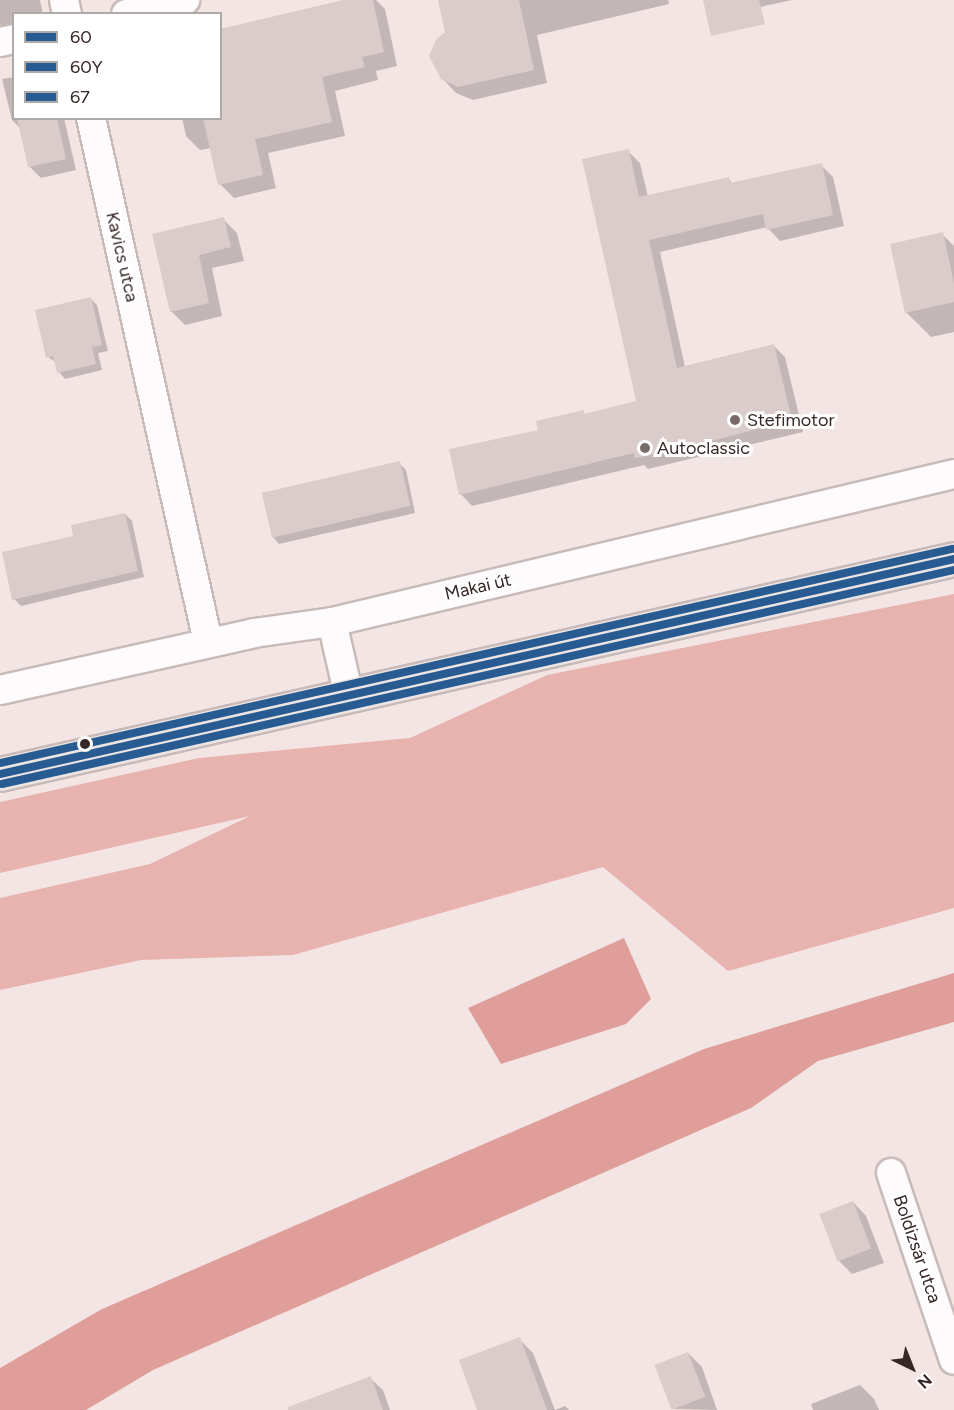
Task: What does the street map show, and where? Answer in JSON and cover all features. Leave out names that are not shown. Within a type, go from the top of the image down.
[{"type":"main road","points":[[0,774],[954,559]]},
{"type":"street","points":[[134,12],[185,0]]},
{"type":"street","name":"Kavics utca","points":[[91,120],[208,642]]},
{"type":"street","name":"Makai út","points":[[0,690],[208,642],[332,622],[954,474]]},
{"type":"street","points":[[332,622],[349,696]]},
{"type":"street","name":"Boldizsár utca","points":[[891,1173],[954,1360]]},
{"type":"shaded area","points":[[954,594],[954,908],[728,971],[603,867],[293,955],[141,960],[0,990],[0,898],[150,864],[250,816],[0,873],[0,802],[199,758],[410,738],[547,675]]},
{"type":"shaded area","points":[[624,938],[651,999],[626,1024],[501,1064],[468,1008]]},
{"type":"shaded area","points":[[954,973],[954,1022],[818,1061],[751,1108],[153,1370],[86,1410],[0,1410],[0,1368],[102,1309],[704,1049]]},
{"type":"building","points":[[343,0],[373,0],[384,52],[362,57],[365,67],[322,77],[332,122],[255,139],[263,175],[218,185],[203,120],[222,120],[222,29]]},
{"type":"building","points":[[438,0],[519,0],[534,70],[458,87],[441,79],[429,56],[436,40],[445,32]]},
{"type":"building","points":[[703,0],[759,0],[765,24],[711,36]]},
{"type":"building","points":[[17,120],[57,120],[66,159],[28,167]]},
{"type":"building","points":[[629,149],[639,197],[729,177],[730,183],[822,163],[833,215],[766,230],[763,214],[649,240],[677,368],[774,344],[792,420],[696,445],[635,458],[634,453],[459,495],[449,449],[538,430],[536,421],[584,410],[584,414],[636,401],[582,159]]},
{"type":"building","points":[[224,217],[231,247],[199,255],[209,303],[170,312],[152,234]]},
{"type":"building","points":[[943,232],[954,283],[954,302],[905,313],[890,244]]},
{"type":"building","points":[[91,297],[102,345],[92,347],[96,364],[57,373],[53,356],[46,358],[35,310]]},
{"type":"building","points":[[400,461],[410,506],[272,538],[262,493]]},
{"type":"building","points":[[125,513],[138,571],[12,600],[2,552],[73,536],[71,525]]},
{"type":"building","points":[[853,1201],[871,1249],[838,1262],[819,1214]]},
{"type":"building","points":[[520,1337],[547,1410],[477,1410],[459,1360]]},
{"type":"building","points":[[688,1352],[705,1397],[672,1410],[654,1365]]},
{"type":"building","points":[[371,1376],[383,1410],[288,1410],[288,1407]]},
{"type":"transit line","name":"67","points":[[0,763],[952,549]]},
{"type":"transit line","name":"60","points":[[0,774],[954,559]]},
{"type":"transit line","name":"60Y","points":[[2,784],[954,570]]},
{"type":"place","name":"Stefimotor","points":[[735,420]]},
{"type":"place","name":"Autoclassic","points":[[645,448]]}]
